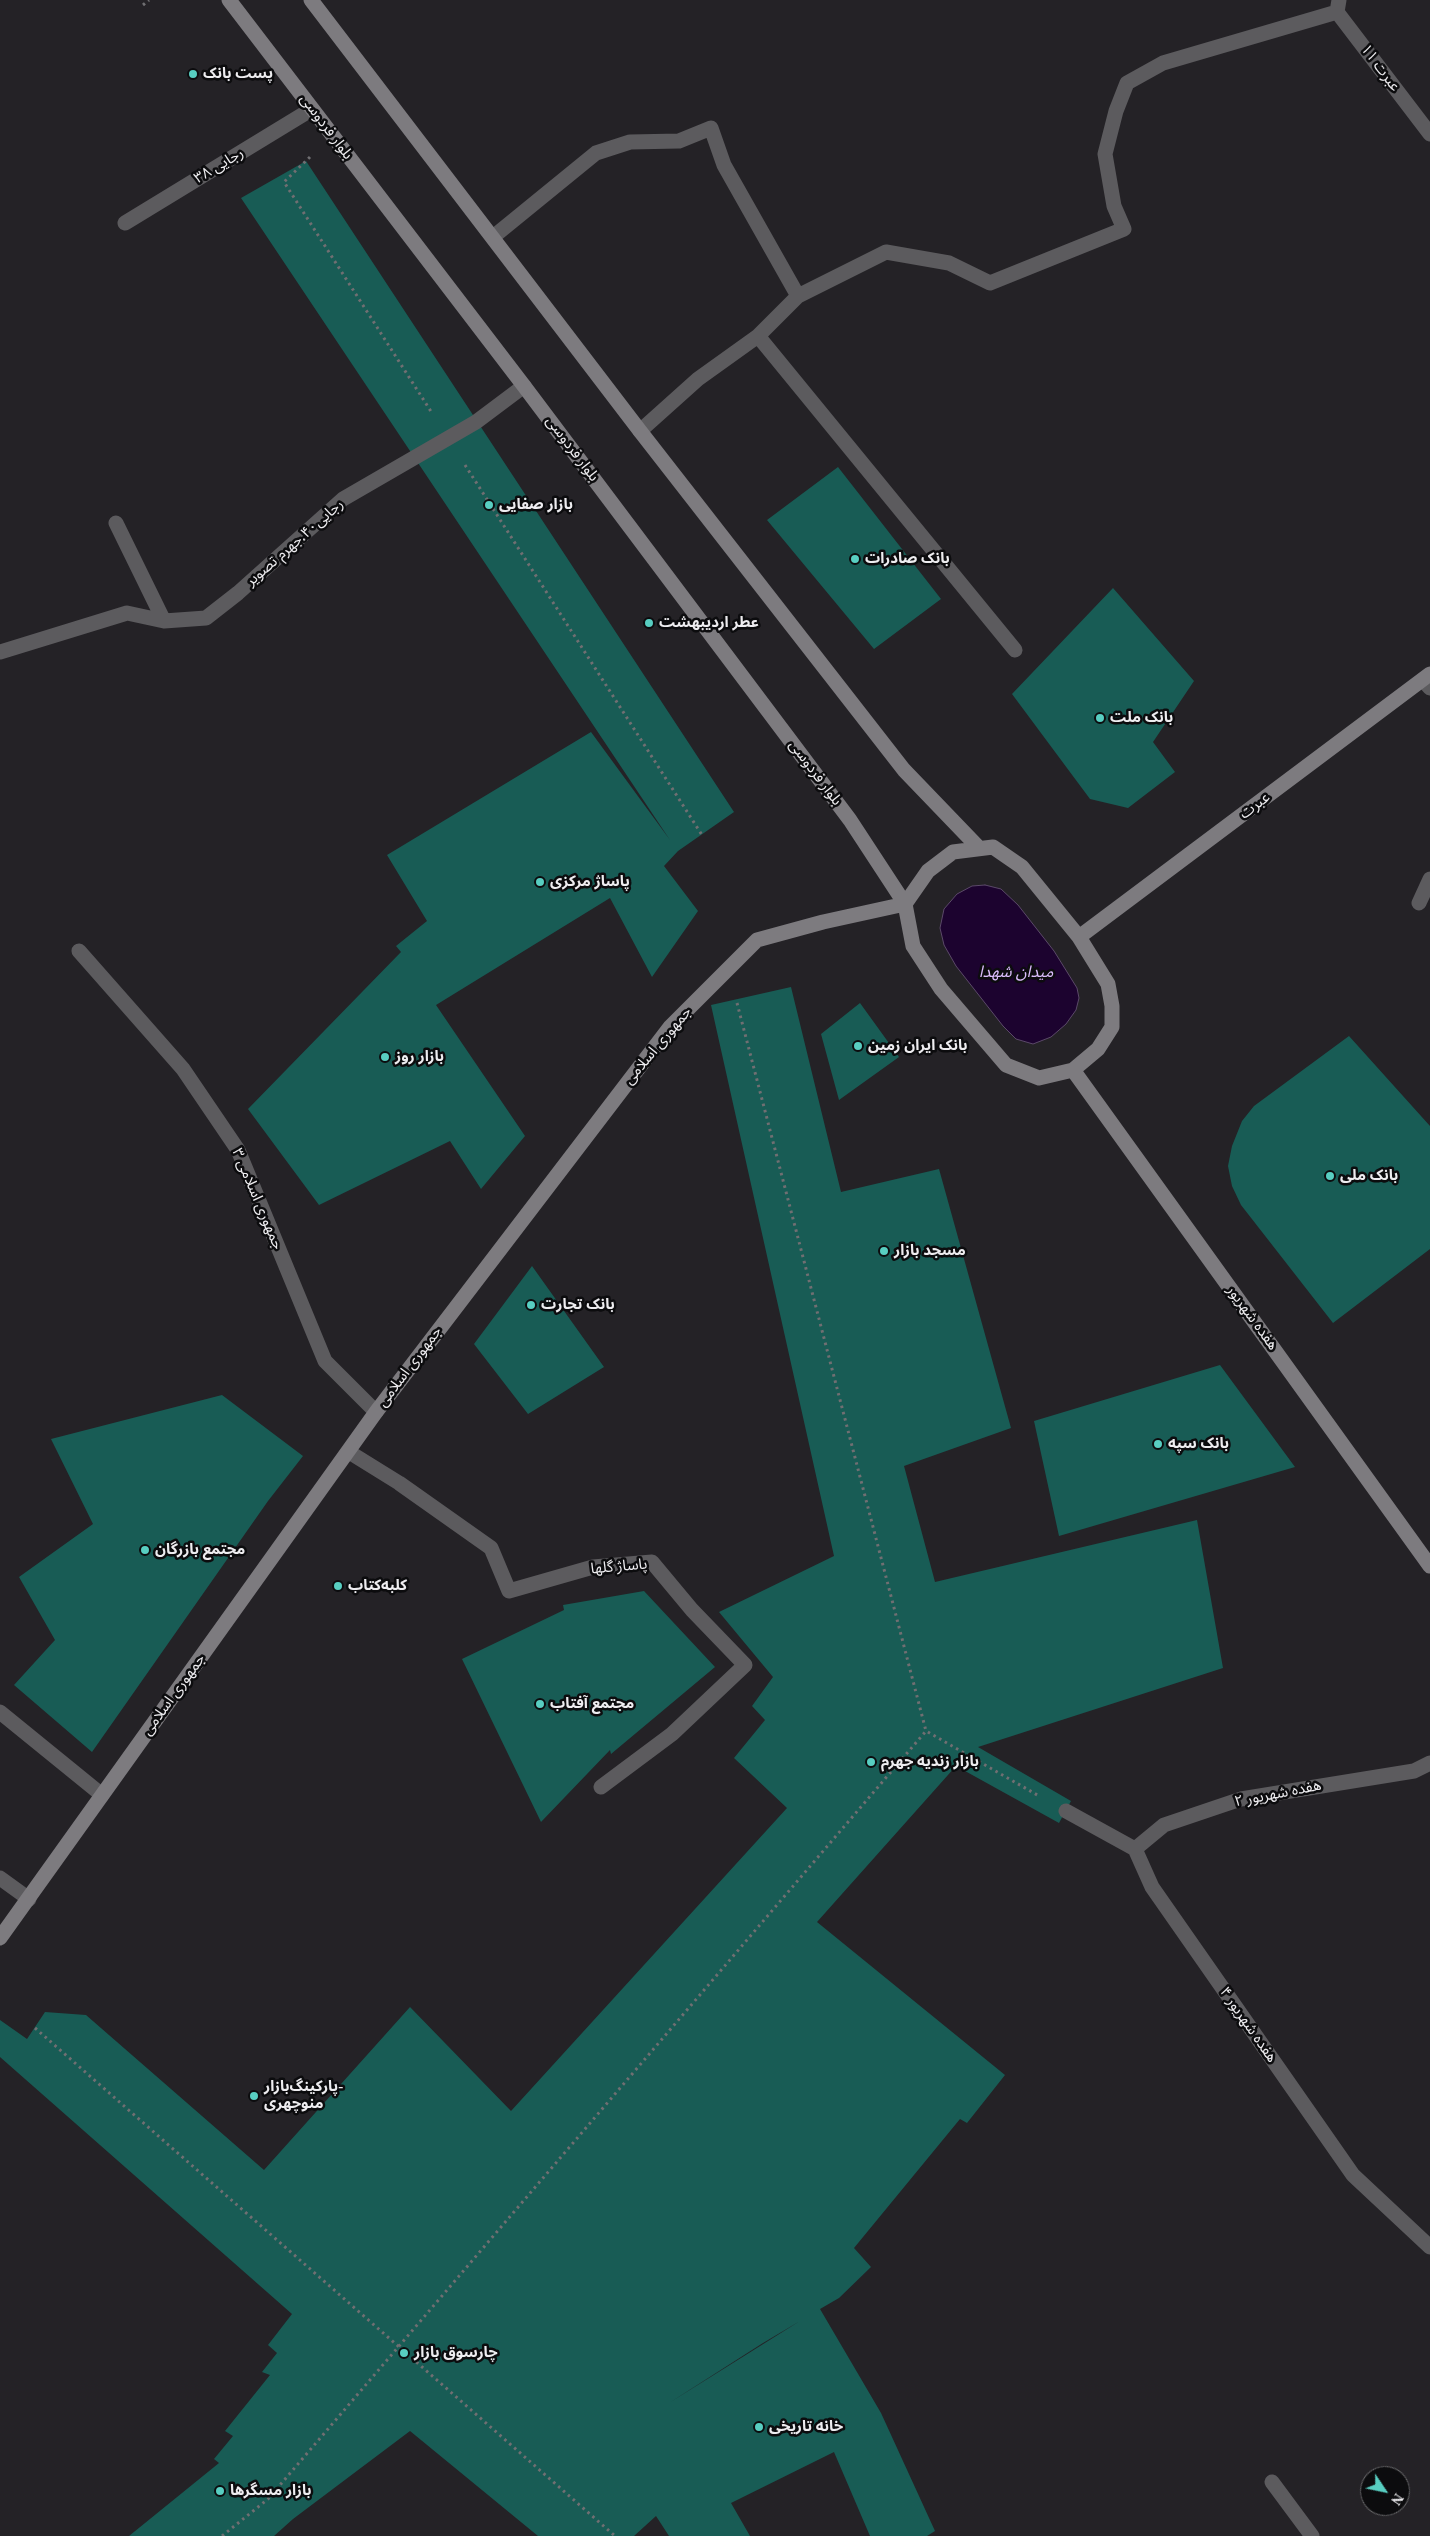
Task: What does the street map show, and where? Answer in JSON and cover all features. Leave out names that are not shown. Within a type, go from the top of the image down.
[{"type":"main road","name":"بلوار فردوسی","points":[[228,0],[524,386],[850,820],[906,904]]},
{"type":"main road","points":[[311,0],[640,431],[904,770],[978,848]]},
{"type":"main road","name":"عبرت","points":[[1079,937],[1428,681]]},
{"type":"main road","points":[[993,846],[1022,867],[1079,937],[1108,984],[1112,1006],[1112,1027],[1098,1049],[1073,1070],[1038,1078],[1006,1065],[941,989],[913,946],[906,904],[928,871],[953,852],[978,848],[993,846]]},
{"type":"main road","name":"جمهوری اسلامی","points":[[0,1938],[376,1412],[670,1027],[757,940],[823,922],[906,904]]},
{"type":"main road","name":"هفده شهریور","points":[[1073,1070],[1430,1566]]},
{"type":"street","points":[[640,431],[698,379],[758,336],[798,296],[886,252],[949,263],[990,283],[1124,229],[1114,206],[1105,154],[1116,111],[1127,84],[1163,63],[1338,6]]},
{"type":"street","name":"عبرت ۱۱","points":[[1338,6],[1430,134]]},
{"type":"street","name":"رجایی ۳۸","points":[[125,223],[312,108]]},
{"type":"street","points":[[492,237],[596,154],[630,142],[679,141],[711,128],[724,165],[798,296]]},
{"type":"street","points":[[758,336],[1015,650]]},
{"type":"street","name":"رجایی۴۰.جهرم تصویر","points":[[0,652],[127,613],[164,621],[206,618],[238,593],[343,499],[476,422],[524,386]]},
{"type":"street","points":[[116,523],[164,621]]},
{"type":"street","points":[[1419,903],[1430,878]]},
{"type":"street","name":"جمهوری اسلامی ۳","points":[[79,951],[183,1069],[238,1150],[325,1361],[376,1412]]},
{"type":"street","name":"پاساژ گلها","points":[[349,1452],[415,1494],[491,1548],[509,1591],[593,1567],[652,1562],[692,1610],[745,1664],[672,1734],[601,1787]]},
{"type":"street","points":[[0,1712],[102,1795]]},
{"type":"street","name":"هفده شهریور ۲","points":[[1135,1849],[1164,1825],[1241,1799],[1414,1771],[1430,1763]]},
{"type":"street","points":[[1066,1811],[1135,1849]]},
{"type":"street","name":"هفده شهریور ۴","points":[[1135,1849],[1152,1886],[1353,2174],[1430,2247]]},
{"type":"street","points":[[0,1878],[29,1898]]},
{"type":"street","points":[[1272,2482],[1312,2536]]},
{"type":"path","points":[[143,5],[149,0]]},
{"type":"path","points":[[332,136],[284,182],[434,416]]},
{"type":"path","points":[[460,458],[702,835]]},
{"type":"path","points":[[736,999],[926,1731],[1066,1811]]},
{"type":"path","points":[[222,2536],[268,2499],[926,1731]]},
{"type":"path","points":[[35,2028],[615,2536]]},
{"type":"water","name":"میدان شهدا","points":[[985,885],[1001,889],[1018,905],[1054,951],[1077,988],[1079,998],[1076,1010],[1066,1024],[1051,1037],[1033,1044],[1016,1039],[1003,1026],[956,966],[944,945],[940,928],[944,909],[957,894],[972,886]]},
{"type":"building","points":[[306,161],[734,812],[678,851],[664,866],[698,911],[652,977],[610,898],[436,1005],[525,1136],[481,1189],[450,1141],[319,1205],[248,1109],[401,952],[396,946],[427,921],[387,855],[591,732],[670,840],[241,198]]},
{"type":"building","name":"بانک صادرات","points":[[838,467],[941,599],[874,649],[767,520]]},
{"type":"building","name":"بانک ملت","points":[[1113,588],[1194,681],[1153,742],[1175,772],[1128,808],[1090,799],[1012,694]]},
{"type":"building","name":"بازار زندیه جهرم","points":[[791,987],[841,1192],[939,1169],[1011,1428],[904,1466],[935,1582],[1197,1520],[1223,1668],[978,1747],[1071,1801],[1059,1823],[956,1766],[817,1922],[1005,2075],[967,2123],[960,2119],[854,2248],[871,2267],[839,2298],[820,2309],[881,2413],[935,2531],[927,2536],[870,2536],[834,2452],[731,2503],[750,2536],[669,2536],[656,2516],[634,2536],[538,2536],[410,2431],[293,2519],[274,2536],[129,2536],[219,2463],[214,2459],[233,2436],[225,2431],[270,2375],[262,2372],[277,2353],[268,2345],[292,2314],[0,2057],[0,2020],[27,2039],[45,2012],[86,2015],[264,2170],[410,2007],[511,2111],[787,1808],[734,1758],[765,1720],[752,1706],[773,1677],[719,1612],[834,1556],[711,1005]],"holes":[[[800,2321],[669,2403],[763,2343]]]},
{"type":"building","name":"بانک ایران زمین","points":[[860,1003],[899,1057],[839,1100],[821,1034]]},
{"type":"building","name":"بانک ملی","points":[[1349,1036],[1430,1126],[1430,1249],[1333,1323],[1241,1205],[1232,1186],[1228,1166],[1232,1146],[1242,1121],[1254,1106]]},
{"type":"building","name":"بانک تجارت","points":[[532,1266],[604,1367],[528,1414],[474,1344]]},
{"type":"building","name":"بانک سپه","points":[[1220,1365],[1295,1467],[1059,1536],[1034,1421]]},
{"type":"building","name":"مجتمع بازرگان","points":[[222,1395],[303,1456],[268,1501],[92,1752],[14,1685],[55,1640],[19,1577],[93,1524],[51,1439]]},
{"type":"building","points":[[644,1591],[715,1667],[611,1754],[610,1750],[541,1822],[462,1659],[564,1610],[563,1605]]},
{"type":"place","name":"پست بانک","points":[[193,74]]},
{"type":"place","name":"بازار صفایی","points":[[489,505]]},
{"type":"place","name":"بانک صادرات","points":[[855,559]]},
{"type":"place","name":"عطر اردیبهشت","points":[[649,623]]},
{"type":"place","name":"بانک ملت","points":[[1100,718]]},
{"type":"place","name":"پاساژ مرکزی","points":[[540,882]]},
{"type":"place","name":"بانک ایران زمین","points":[[858,1046]]},
{"type":"place","name":"بازار روز","points":[[385,1057]]},
{"type":"place","name":"بانک ملی","points":[[1330,1176]]},
{"type":"place","name":"مسجد بازار","points":[[884,1251]]},
{"type":"place","name":"بانک تجارت","points":[[531,1305]]},
{"type":"place","name":"بانک سپه","points":[[1158,1444]]},
{"type":"place","name":"مجتمع بازرگان","points":[[145,1550]]},
{"type":"place","name":"کلبه‌کتاب","points":[[338,1586]]},
{"type":"place","name":"مجتمع آفتاب","points":[[540,1704]]},
{"type":"place","name":"بازار زندیه جهرم","points":[[871,1762]]},
{"type":"place","name":"پارکینگ‌بازار- منوچهری","points":[[254,2096]]},
{"type":"place","name":"چارسوق بازار","points":[[404,2353]]},
{"type":"place","name":"خانه تاریخی","points":[[759,2427]]},
{"type":"place","name":"بازار مسگرها","points":[[220,2491]]}]
